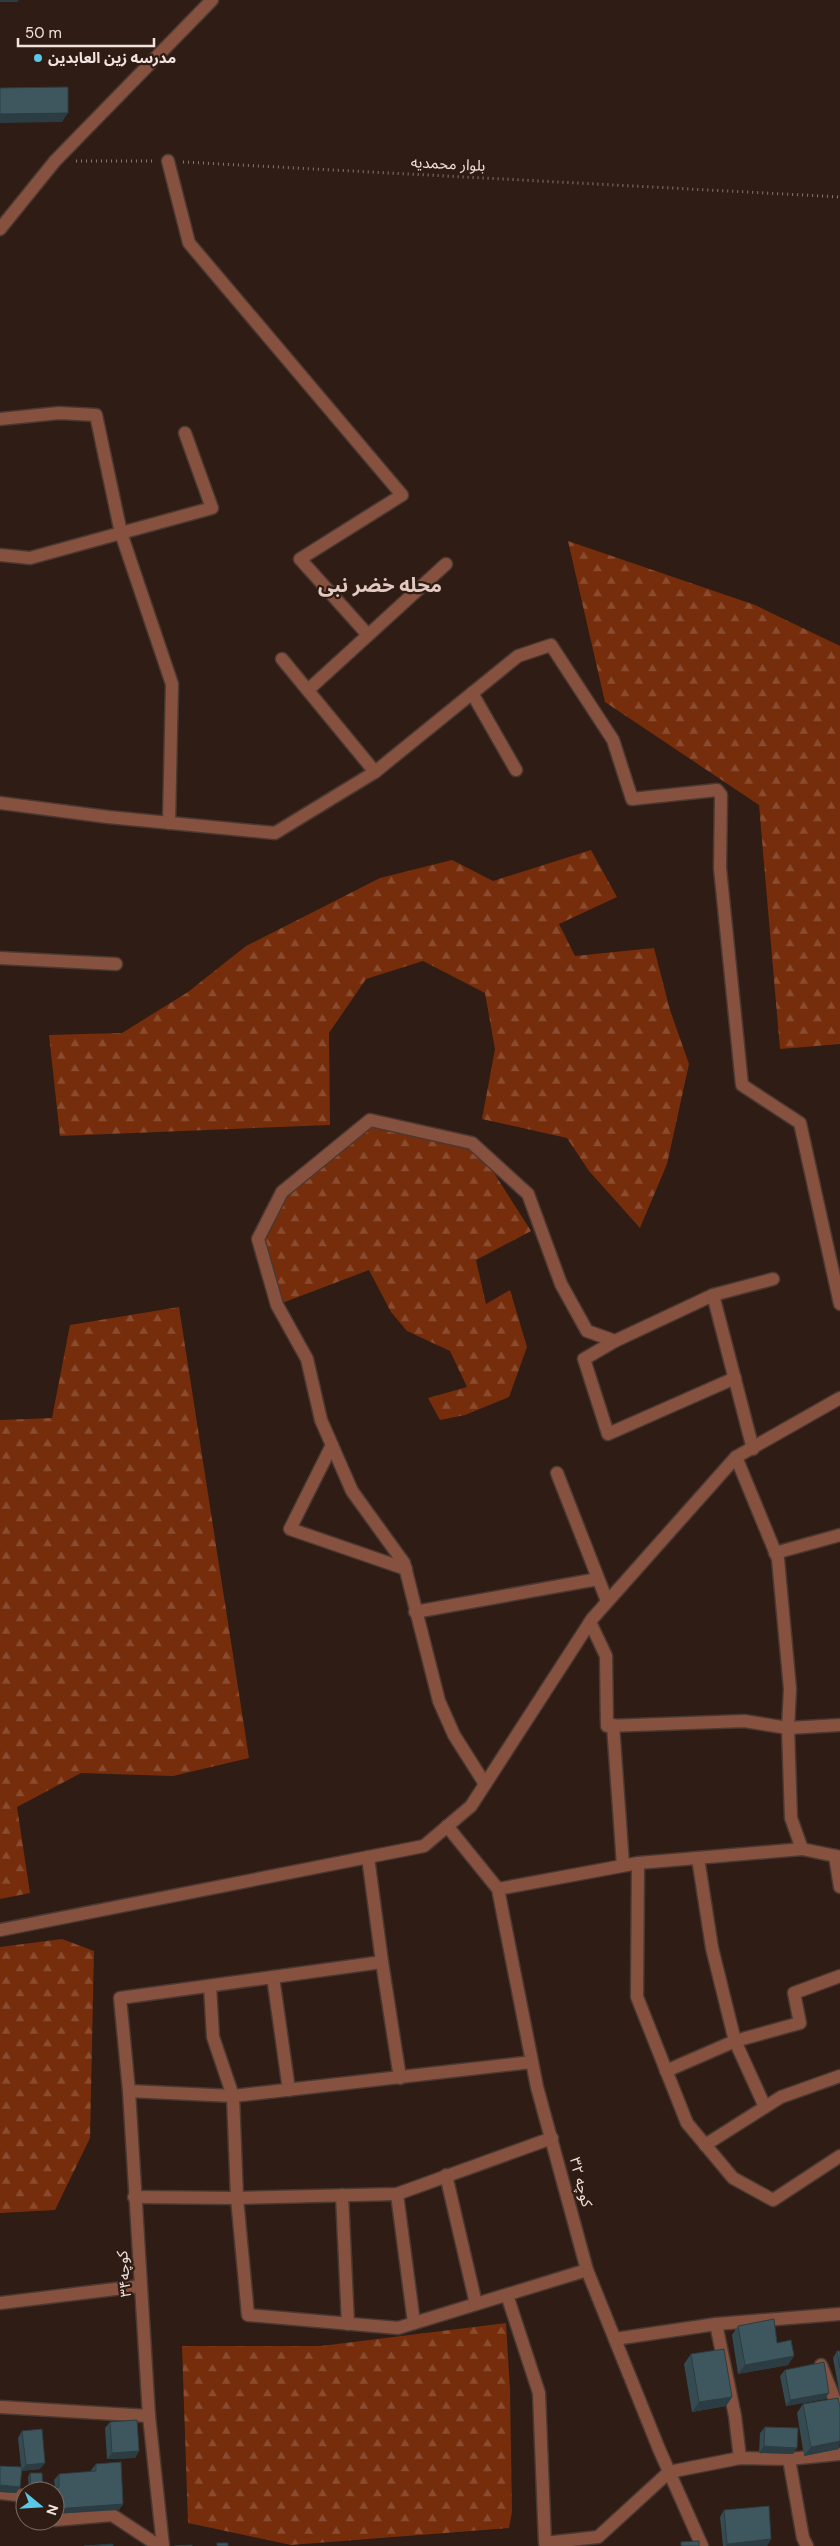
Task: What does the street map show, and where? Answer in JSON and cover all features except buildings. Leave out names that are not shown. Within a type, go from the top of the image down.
[{"type":"street","points":[[0,229],[55,161],[212,0]]},
{"type":"street","points":[[168,161],[189,243],[402,495],[300,559],[368,635]]},
{"type":"street","points":[[0,419],[59,413],[96,416],[121,533],[172,684],[169,823]]},
{"type":"street","points":[[0,555],[30,558],[212,508],[185,433]]},
{"type":"street","points":[[308,690],[446,564]]},
{"type":"street","points":[[0,803],[169,823],[275,833],[375,772],[518,656],[551,645],[613,740],[632,799],[717,790],[721,795],[720,868],[742,1086],[800,1123],[840,1304]]},
{"type":"street","points":[[282,659],[375,772]]},
{"type":"street","points":[[472,693],[516,770]]},
{"type":"street","points":[[0,958],[116,964]]},
{"type":"street","points":[[485,1784],[454,1735],[439,1701],[404,1563],[352,1491],[321,1420],[307,1359],[277,1305],[258,1238],[282,1192],[370,1120],[472,1143],[528,1194],[561,1284],[588,1331],[615,1341]]},
{"type":"street","points":[[734,1378],[608,1434],[584,1358],[615,1341],[713,1295],[773,1279]]},
{"type":"street","points":[[713,1295],[753,1449]]},
{"type":"street","points":[[0,1930],[424,1846],[471,1806],[590,1622],[736,1458],[840,1398]]},
{"type":"street","points":[[332,1445],[290,1529],[406,1569]]},
{"type":"street","points":[[736,1458],[778,1559],[790,1689],[788,1728],[791,1818],[802,1849]]},
{"type":"street","points":[[557,1473],[607,1601]]},
{"type":"street","points":[[775,1553],[840,1535]]},
{"type":"street","points":[[415,1612],[598,1579]]},
{"type":"street","points":[[590,1622],[606,1656],[607,1726],[744,1721],[788,1728],[840,1725]]},
{"type":"street","points":[[613,1725],[623,1865]]},
{"type":"street","name":"کوچه ۳۲","points":[[447,1826],[498,1889],[532,2062],[587,2270],[669,2472],[702,2546]]},
{"type":"street","points":[[498,1889],[638,1863],[802,1849],[838,1857],[840,1887]]},
{"type":"street","points":[[368,1857],[400,2078]]},
{"type":"street","points":[[698,1858],[712,1948],[735,2041],[765,2107]]},
{"type":"street","points":[[638,1863],[637,1997],[687,2123],[733,2178],[772,2200],[840,2156]]},
{"type":"street","points":[[382,1962],[210,1986],[213,2037],[233,2096],[237,2198],[248,2315],[398,2328],[587,2270]]},
{"type":"street","points":[[666,2071],[735,2041],[800,2023],[794,1993],[840,1976]]},
{"type":"street","points":[[273,1977],[289,2090]]},
{"type":"street","name":"کوچه۳۴","points":[[163,2546],[149,2416],[134,2197],[129,2091],[120,1998],[210,1986]]},
{"type":"street","points":[[129,2091],[233,2096],[532,2062]]},
{"type":"street","points":[[705,2145],[781,2097],[840,2076]]},
{"type":"street","points":[[134,2197],[237,2198],[397,2194],[552,2138]]},
{"type":"street","points":[[446,2175],[476,2304]]},
{"type":"street","points":[[397,2194],[414,2323]]},
{"type":"street","points":[[342,2195],[348,2324]]},
{"type":"street","points":[[0,2303],[140,2286]]},
{"type":"street","points":[[507,2295],[539,2393],[542,2544],[598,2536],[669,2472],[740,2458],[789,2460],[840,2454]]},
{"type":"street","points":[[614,2339],[716,2324],[840,2314]]},
{"type":"street","points":[[716,2324],[735,2416],[740,2458]]},
{"type":"street","points":[[821,2365],[836,2403],[840,2423]]},
{"type":"street","points":[[0,2407],[149,2416]]},
{"type":"street","points":[[789,2460],[803,2538],[807,2546]]},
{"type":"street","points":[[0,2494],[15,2495]]},
{"type":"street","points":[[65,2519],[112,2515],[159,2546]]},
{"type":"path","name":"بلوار محمدیه","points":[[55,161],[168,161],[840,197]]},
{"type":"green space","points":[[568,541],[755,605],[840,646],[840,1044],[780,1049],[759,805],[605,702]]},
{"type":"green space","points":[[591,850],[617,897],[559,924],[575,956],[654,948],[670,1010],[689,1064],[667,1164],[640,1228],[589,1171],[567,1138],[482,1119],[495,1049],[485,993],[423,961],[366,979],[329,1033],[330,1125],[60,1136],[49,1035],[122,1033],[188,992],[246,946],[380,878],[452,860],[493,881]]},
{"type":"green space","points":[[370,1120],[480,1151],[531,1231],[476,1260],[486,1304],[510,1290],[527,1347],[509,1397],[465,1415],[440,1420],[428,1398],[467,1387],[450,1351],[407,1331],[391,1312],[369,1270],[277,1305],[258,1239],[282,1192]]},
{"type":"green space","points":[[179,1307],[249,1758],[173,1776],[81,1773],[17,1807],[30,1893],[0,1899],[0,1420],[52,1418],[70,1325]]},
{"type":"green space","points":[[62,1939],[94,1951],[90,2138],[55,2210],[0,2213],[0,1947]]},
{"type":"green space","points":[[506,2323],[510,2390],[512,2512],[509,2528],[291,2545],[188,2523],[182,2346],[321,2346]]},
{"type":"place","name":"مدرسه زین العابدین","points":[[38,58]]},
{"type":"district","name":"محله خضر نبی","points":[[380,585]]}]
